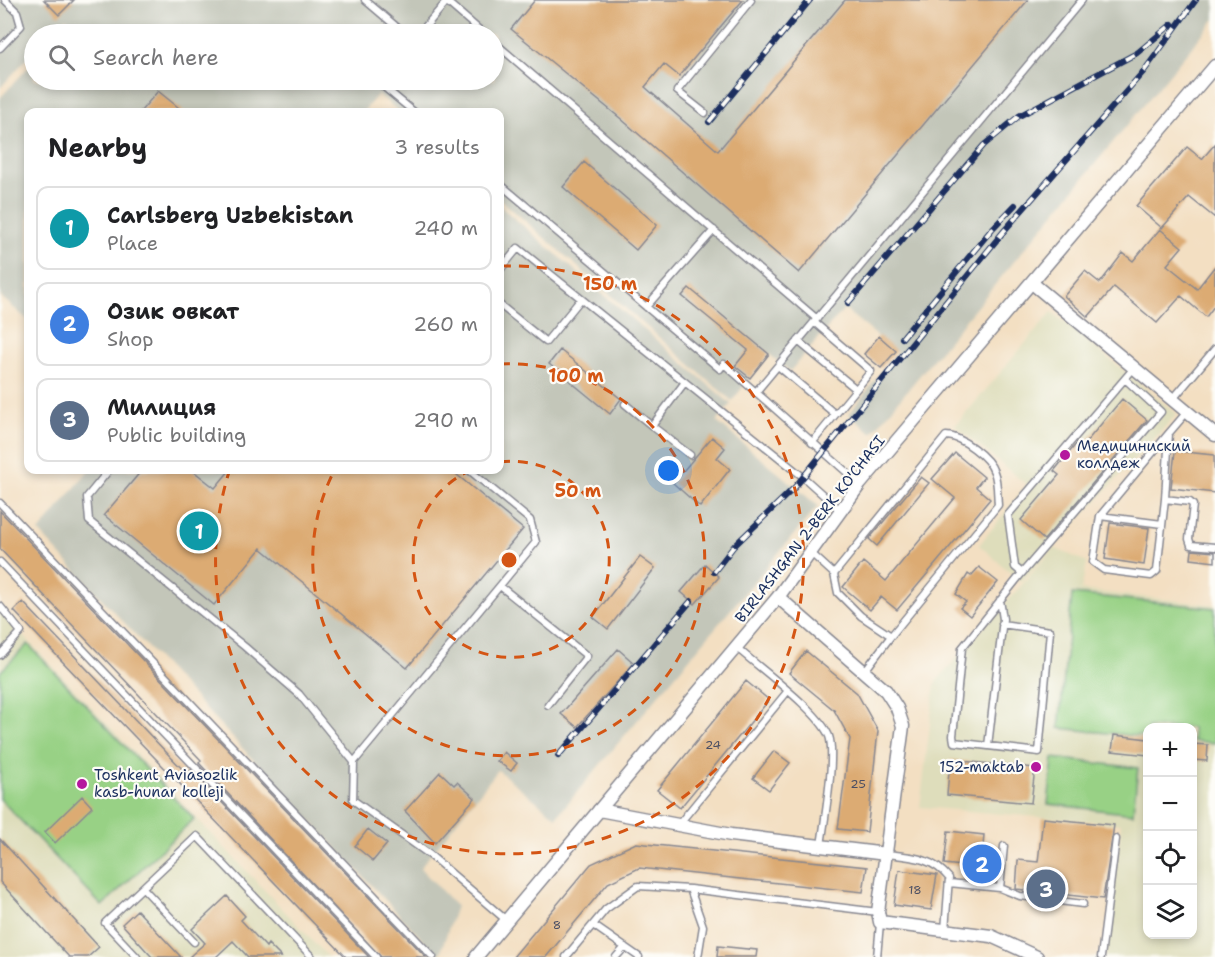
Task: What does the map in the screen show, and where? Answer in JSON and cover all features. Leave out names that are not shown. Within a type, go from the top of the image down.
[{"type":"street","name":"BIRLASHGAN 2-BERK KO'CHASI","points":[[476,957],[778,597],[860,484],[1215,66]]},
{"type":"street","points":[[1032,284],[1215,435]]},
{"type":"street","points":[[778,597],[886,691],[897,708],[903,726],[879,917],[991,936],[1037,957]]},
{"type":"street","points":[[599,810],[731,835],[886,854]]},
{"type":"lane","points":[[0,48],[21,26],[17,12],[5,0]]},
{"type":"lane","points":[[365,0],[393,24]]},
{"type":"lane","points":[[705,113],[677,91],[751,0]]},
{"type":"lane","points":[[755,393],[1082,0]]},
{"type":"lane","points":[[428,24],[448,1],[473,24]]},
{"type":"lane","points":[[504,51],[714,230],[871,371],[812,443]]},
{"type":"lane","points":[[388,90],[409,108]]},
{"type":"lane","points":[[504,187],[720,369],[724,364],[860,484]]},
{"type":"lane","points":[[646,307],[714,230]]},
{"type":"lane","points":[[504,265],[518,248],[802,476],[841,512]]},
{"type":"lane","points":[[504,308],[546,342],[581,299]]},
{"type":"lane","points":[[798,341],[856,389]]},
{"type":"lane","points":[[1173,399],[1215,349]]},
{"type":"lane","points":[[778,366],[835,414]]},
{"type":"lane","points":[[1022,573],[1015,567],[1008,515],[1134,367]]},
{"type":"lane","points":[[1002,624],[1050,631],[1039,752],[954,742],[962,648],[1022,573],[1161,412],[1125,379]]},
{"type":"lane","points":[[652,426],[685,382]]},
{"type":"lane","points":[[625,404],[690,455]]},
{"type":"lane","points":[[1169,433],[1157,571],[1151,576],[1104,570],[1093,562],[1100,516],[1187,411]]},
{"type":"lane","points":[[834,574],[946,436],[955,436],[990,463],[995,474],[998,506],[864,672]]},
{"type":"lane","points":[[106,474],[87,497],[89,521],[245,647],[299,694],[354,762]]},
{"type":"lane","points":[[474,474],[530,520],[536,542],[354,762],[353,800],[430,855],[507,921]]},
{"type":"lane","points":[[1165,499],[1190,502],[1193,505],[1189,539],[1191,545],[1215,547]]},
{"type":"lane","points":[[0,503],[433,957]]},
{"type":"lane","points":[[1100,516],[1162,524]]},
{"type":"lane","points":[[810,553],[834,574],[838,593],[861,616],[891,636]]},
{"type":"lane","points":[[0,562],[376,957]]},
{"type":"lane","points":[[500,586],[587,656],[548,705]]},
{"type":"lane","points":[[988,746],[1002,624],[1000,600]]},
{"type":"lane","points":[[0,606],[21,632],[0,655]]},
{"type":"lane","points":[[736,647],[819,720],[830,737],[831,754],[821,846]]},
{"type":"lane","points":[[679,825],[787,692]]},
{"type":"lane","points":[[137,957],[105,923],[197,836],[312,957]]},
{"type":"lane","points":[[1101,957],[1116,839]]},
{"type":"lane","points":[[1000,888],[1004,846]]},
{"type":"lane","points":[[886,854],[929,860],[940,867],[949,878],[945,930]]},
{"type":"lane","points":[[949,883],[1000,888],[1020,896],[1083,904]]},
{"type":"lane","points":[[566,957],[606,909],[638,886],[690,890],[879,917],[877,957]]},
{"type":"lane","points":[[143,888],[194,942]]},
{"type":"lane","points":[[690,890],[703,926],[698,957]]},
{"type":"lane","points":[[593,925],[639,957]]},
{"type":"lane","points":[[616,957],[625,947]]},
{"type":"shaded area","points":[[0,0],[1215,0],[1215,19],[872,433],[849,414],[897,352],[844,309],[790,371],[769,354],[732,401],[504,202],[504,108],[395,108],[378,94],[366,108],[24,108],[24,317],[0,296],[0,98],[24,72],[24,90],[504,90],[504,24],[69,24],[66,18],[60,24],[24,24],[24,62],[0,88]]},
{"type":"shaded area","points":[[504,209],[731,404],[717,422],[818,506],[556,817],[498,770],[420,868],[456,906],[439,957],[39,532],[86,474],[504,474]]},
{"type":"shaded area","name":"Медициниский коллдеж","points":[[1052,312],[1177,414],[1021,582],[979,545],[1027,485],[955,426]]},
{"type":"shaded area","name":"152-maktab","points":[[1054,548],[1087,562],[1081,590],[1215,605],[1215,957],[1105,957],[1121,824],[920,807],[935,683]]},
{"type":"shaded area","name":"Toshkent Aviasozlik kasb-hunar kolleji","points":[[0,611],[328,957],[0,957]]},
{"type":"green space","points":[[1072,594],[1215,608],[1215,743],[1197,741],[1197,723],[1143,723],[1143,737],[1059,728]]},
{"type":"green space","points":[[28,644],[194,819],[102,906],[0,799],[0,672]]},
{"type":"green space","points":[[1053,758],[1138,768],[1133,814],[1048,804]]},
{"type":"building","points":[[44,0],[74,0],[59,15]]},
{"type":"building","points":[[535,0],[743,0],[679,76],[664,64],[645,87],[718,151],[845,0],[1028,0],[799,273],[620,118],[511,29]]},
{"type":"building","points":[[158,91],[179,108],[143,108]]},
{"type":"building","points":[[1215,144],[1215,218],[1189,197],[1162,228],[1136,206],[1187,147],[1202,159]]},
{"type":"building","points":[[584,162],[657,225],[636,250],[563,187]]},
{"type":"building","points":[[1160,229],[1182,247],[1167,265],[1197,289],[1215,266],[1215,305],[1206,317],[1181,296],[1157,323],[1114,287],[1088,317],[1064,296],[1085,271],[1100,283],[1123,253],[1133,261]]},
{"type":"building","points":[[689,288],[769,354],[750,378],[735,366],[748,350],[682,296]]},
{"type":"building","points":[[879,336],[896,351],[881,368],[864,354]]},
{"type":"building","points":[[560,350],[621,399],[610,414],[549,364]]},
{"type":"building","points":[[1122,399],[1147,420],[1044,540],[1021,520],[1059,475],[1054,471],[1077,443],[1082,447]]},
{"type":"building","points":[[712,437],[725,448],[717,458],[730,469],[700,507],[673,483]]},
{"type":"building","points":[[1175,451],[1214,455],[1215,493],[1171,488]]},
{"type":"building","points":[[955,453],[984,477],[976,487],[990,499],[897,610],[881,597],[870,610],[843,587],[863,562],[886,581],[955,498],[932,479]]},
{"type":"building","points":[[139,474],[197,474],[215,488],[227,474],[456,474],[523,529],[407,668],[261,548],[214,605],[104,515]]},
{"type":"building","points":[[921,477],[929,483],[877,546],[869,539]]},
{"type":"building","points":[[0,511],[426,957],[381,957],[199,763],[201,760],[0,549]]},
{"type":"building","points":[[1110,523],[1149,528],[1144,565],[1105,559]]},
{"type":"building","points":[[1192,550],[1215,552],[1215,562],[1191,559]]},
{"type":"building","points":[[640,557],[655,568],[608,629],[593,617]]},
{"type":"building","points":[[705,564],[719,577],[695,604],[681,592]]},
{"type":"building","points":[[979,567],[998,582],[970,616],[960,608],[966,602],[956,594],[968,574],[971,576]]},
{"type":"building","points":[[23,602],[187,774],[191,770],[369,957],[346,957],[14,611]]},
{"type":"building","points":[[618,649],[634,663],[577,727],[561,714]]},
{"type":"building","points":[[806,651],[857,693],[878,731],[867,832],[838,829],[850,739],[834,710],[789,673]]},
{"type":"building","points":[[746,681],[769,700],[680,808],[657,790]]},
{"type":"building","points":[[1114,735],[1143,738],[1143,754],[1112,751]]},
{"type":"building","points":[[1197,744],[1208,745],[1207,761],[1197,760]]},
{"type":"building","points":[[774,751],[790,763],[769,790],[753,778]]},
{"type":"building","points":[[504,752],[517,763],[511,771],[497,761]]},
{"type":"building","points":[[950,760],[1035,768],[1031,803],[947,795]]},
{"type":"building","points":[[440,772],[454,785],[457,782],[475,798],[435,843],[405,811]]},
{"type":"building","points":[[82,796],[92,807],[55,843],[45,832]]},
{"type":"building","points":[[1043,818],[1114,825],[1103,899],[1016,889],[1018,860],[1038,862]]},
{"type":"building","points":[[368,829],[387,844],[373,861],[355,846]]},
{"type":"building","points":[[948,831],[984,835],[981,868],[944,864]]},
{"type":"building","points":[[0,839],[99,947],[88,957],[69,957],[0,882]]},
{"type":"building","points":[[636,843],[867,867],[863,892],[639,868],[608,883],[546,957],[513,957],[591,864]]},
{"type":"building","points":[[899,870],[937,875],[931,910],[894,905]]},
{"type":"building","points":[[227,896],[245,916],[241,920],[266,947],[268,944],[281,957],[248,957],[233,941],[216,957],[189,957],[205,943],[192,929]]},
{"type":"building","points":[[137,910],[181,957],[152,957],[122,924]]},
{"type":"building","points":[[718,946],[757,950],[756,957],[717,957]]},
{"type":"railway","points":[[709,122],[810,0]]},
{"type":"railway","points":[[714,572],[734,546],[795,487],[1004,231],[1144,71],[1196,0]]},
{"type":"railway","points":[[848,303],[984,145],[1019,116],[1137,53],[1172,24]]},
{"type":"railway","points":[[902,338],[992,229],[1015,205]]},
{"type":"railway","points":[[558,756],[691,601]]},
{"type":"place","name":"Медициниский коллдеж","points":[[1065,455]]},
{"type":"place","name":"Carlsberg Uzbekistan","points":[[199,531]]},
{"type":"place","name":"152-maktab","points":[[1036,767]]},
{"type":"place","name":"Toshkent Aviasozlik kasb-hunar kolleji","points":[[82,784]]},
{"type":"place","name":"Озик овкат","points":[[982,864]]},
{"type":"place","name":"Милиция","points":[[1046,889]]}]
